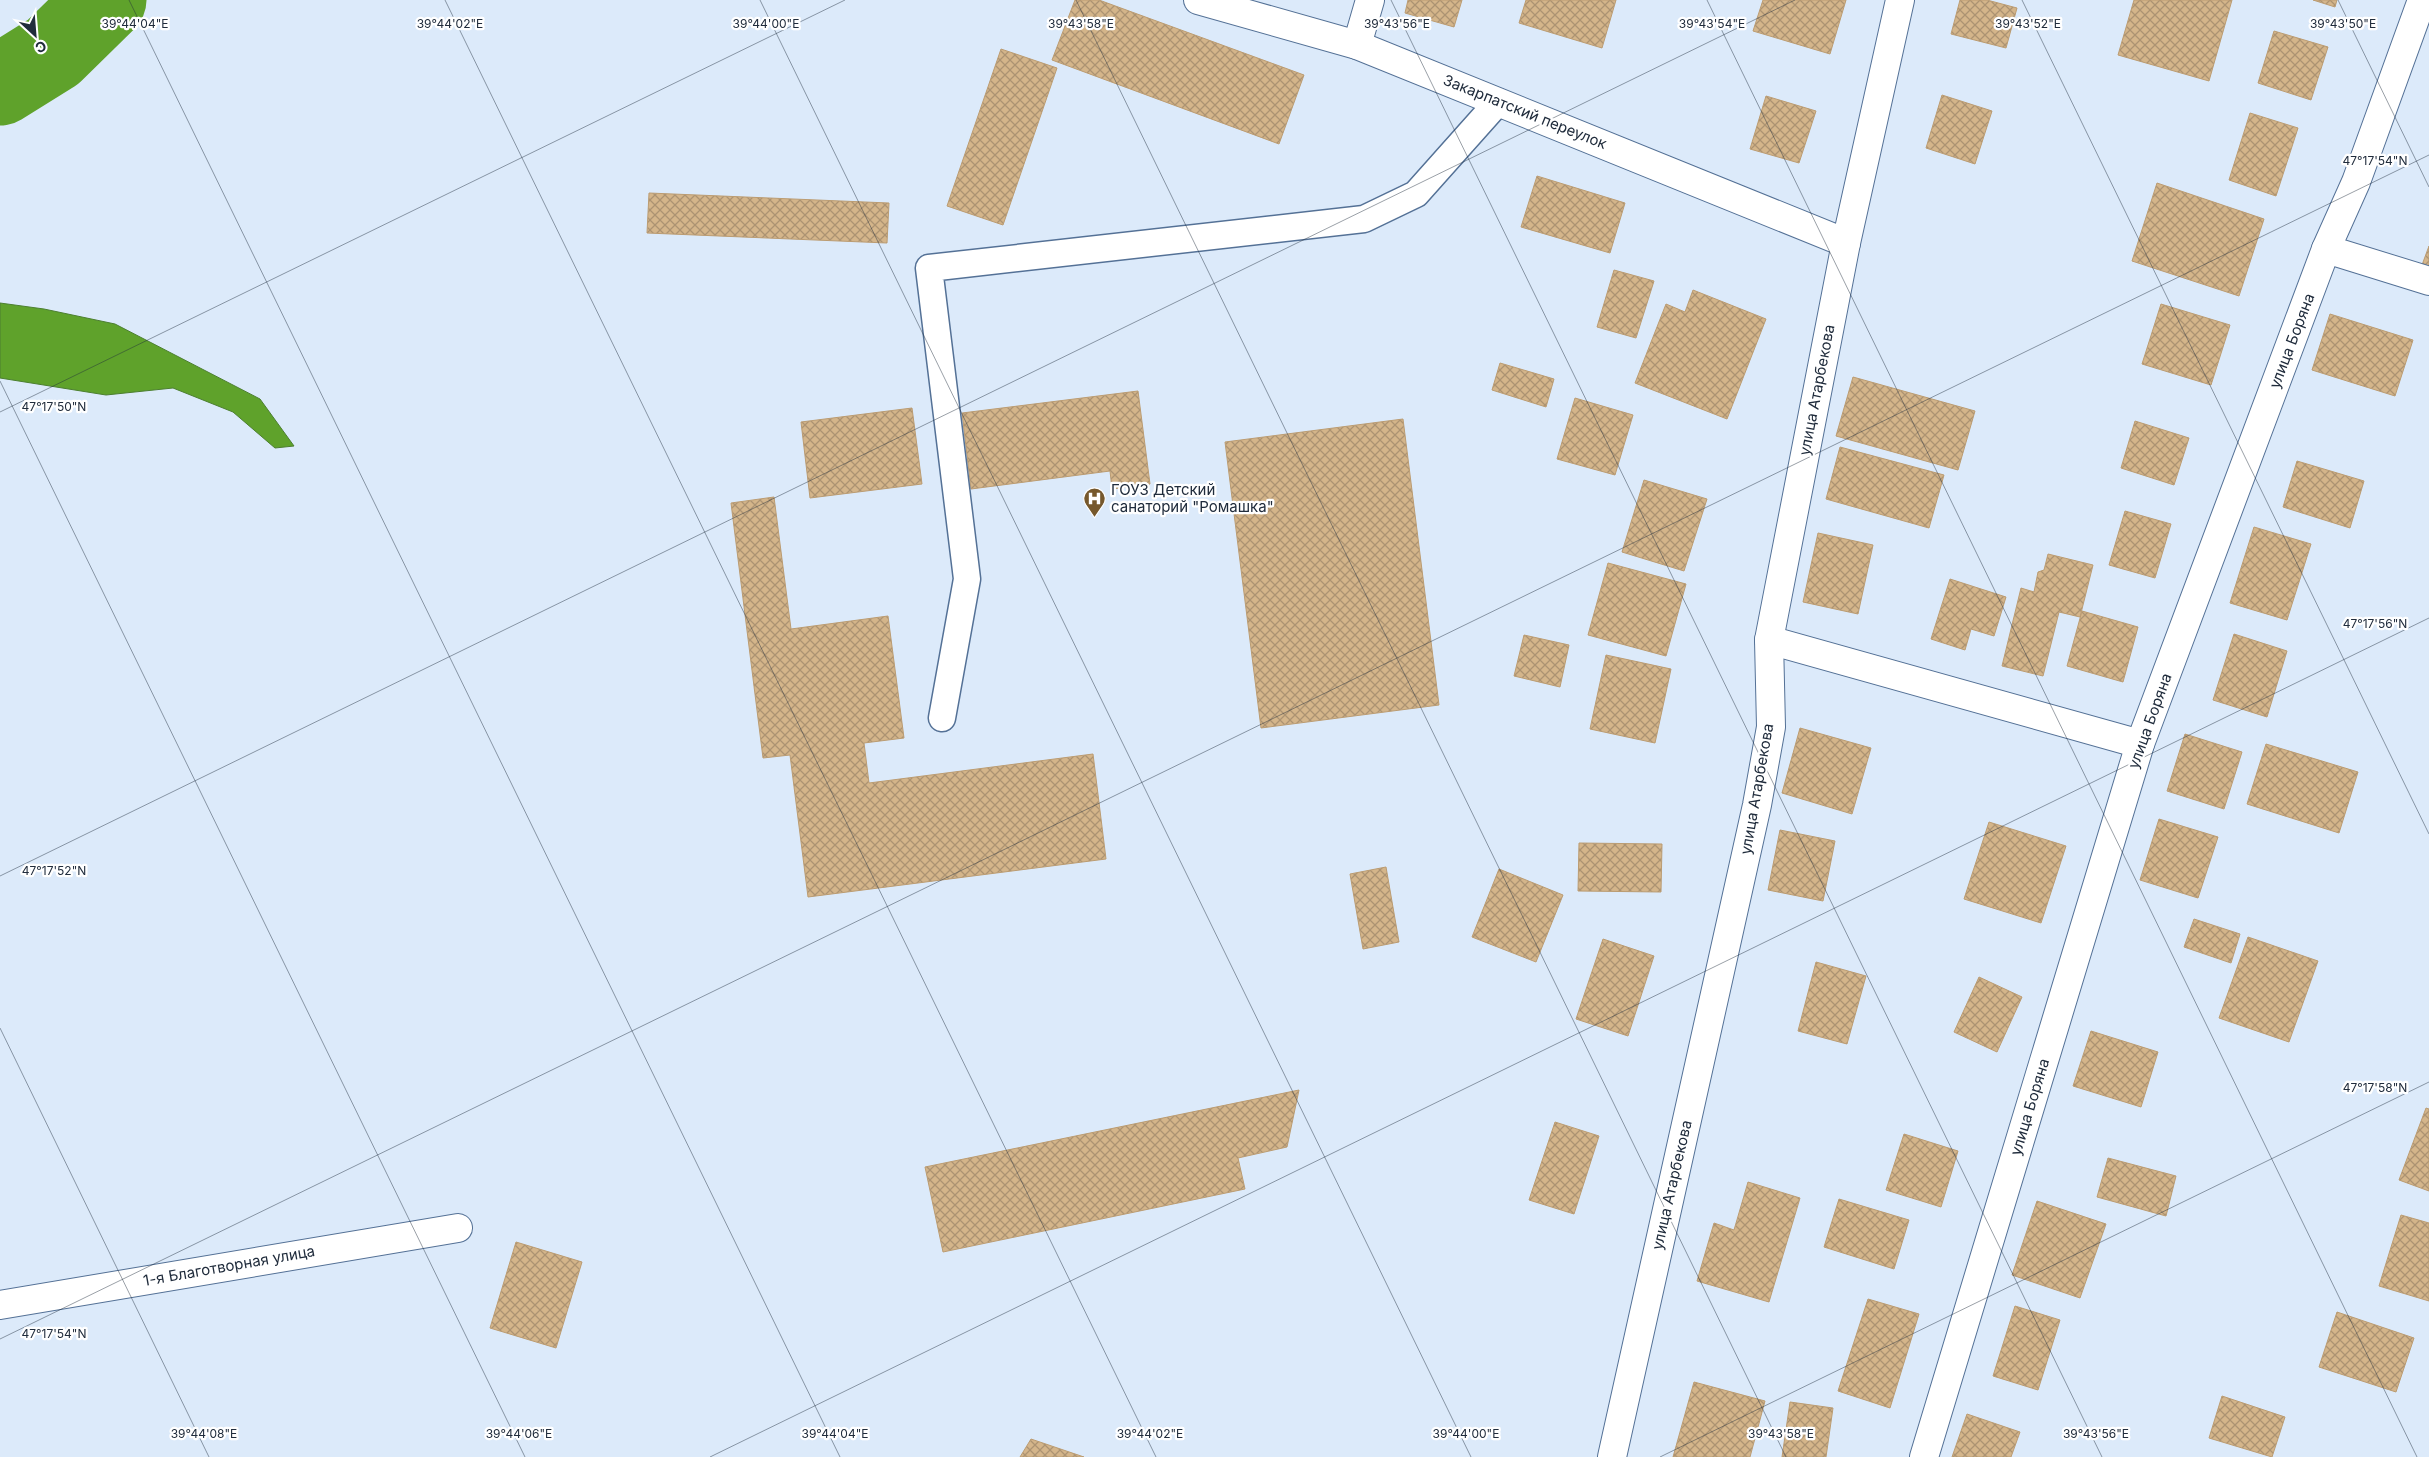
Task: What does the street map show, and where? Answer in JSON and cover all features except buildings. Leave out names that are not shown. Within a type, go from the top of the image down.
[{"type":"street","name":"Закарпатский переулок","points":[[1198,0],[1357,45],[1846,243]]},
{"type":"street","points":[[1357,45],[1370,0]]},
{"type":"street","name":"улица Атарбекова","points":[[1612,1457],[1756,804],[1771,727],[1769,640],[1846,243],[1900,0]]},
{"type":"street","name":"улица Боряна","points":[[1924,1457],[2140,744],[2326,249],[2356,182],[2422,0]]},
{"type":"street","points":[[2326,249],[2429,281]]},
{"type":"street","points":[[1769,640],[2140,744]]},
{"type":"street","name":"1-я Благотворная улица","points":[[0,1305],[458,1228]]},
{"type":"lane","points":[[942,718],[967,579],[929,268],[1364,219],[1416,194],[1498,102]]},
{"type":"shaded area","points":[[0,303],[44,309],[115,324],[260,399],[294,446],[275,448],[233,412],[173,388],[106,395],[0,378]]},
{"type":"waterway","points":[[0,85],[53,52],[106,0]]},
{"type":"place","name":"ГОУЗ Детский санаторий \"Ромашка\"","points":[[1095,518]]}]
